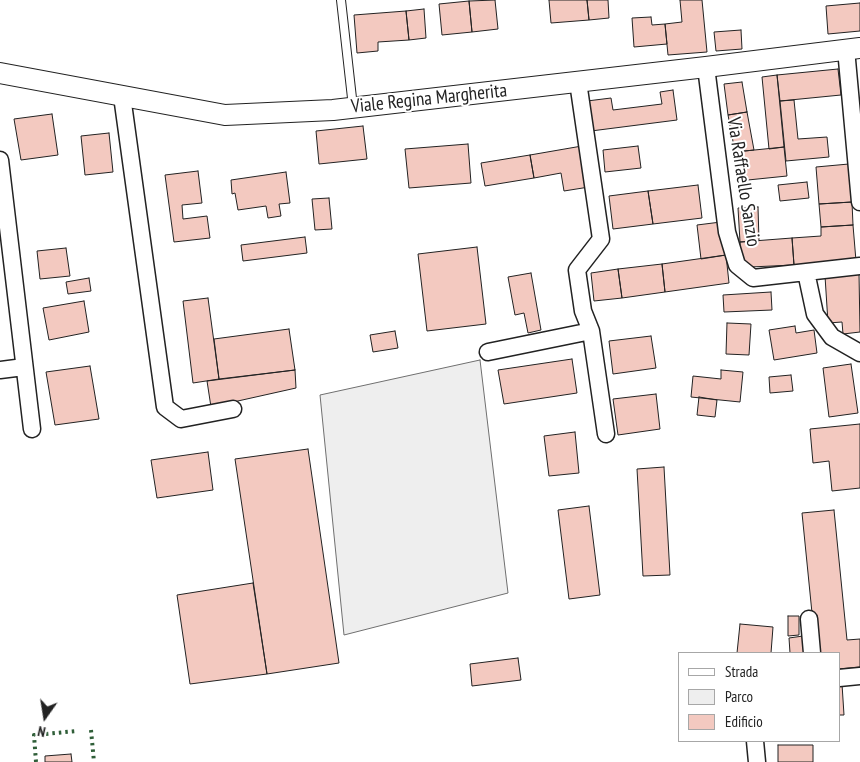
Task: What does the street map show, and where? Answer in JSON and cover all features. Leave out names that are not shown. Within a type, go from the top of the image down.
[{"type":"street","name":"Viale Regina Margherita","points":[[0,73],[225,115],[333,110],[853,49]]},
{"type":"street","points":[[853,49],[860,202]]},
{"type":"street","name":"Via Raffaello Sanzio","points":[[706,67],[727,232],[737,265],[752,278],[860,266]]},
{"type":"street","points":[[578,82],[601,239],[576,270],[583,311],[591,331],[606,434]]},
{"type":"street","points":[[122,96],[165,407],[181,419],[233,409]]},
{"type":"street","points":[[1,171],[32,429]]},
{"type":"street","points":[[806,272],[815,314],[832,337],[860,353]]},
{"type":"street","points":[[488,352],[591,331]]},
{"type":"street","points":[[0,370],[24,367]]},
{"type":"street","points":[[809,619],[812,652]]},
{"type":"street","points":[[840,678],[860,676]]},
{"type":"street","points":[[755,742],[757,762]]},
{"type":"lane","points":[[341,0],[353,107]]},
{"type":"green space","points":[[480,360],[508,593],[344,635],[320,395]]},
{"type":"building","points":[[495,0],[498,29],[472,32],[469,1]]},
{"type":"building","points":[[549,0],[587,0],[589,20],[551,23]]},
{"type":"building","points":[[587,0],[608,0],[609,18],[589,20]]},
{"type":"building","points":[[680,0],[702,0],[707,52],[668,55],[665,24],[682,22]]},
{"type":"building","points":[[469,1],[472,32],[442,35],[439,4]]},
{"type":"building","points":[[860,3],[860,31],[828,34],[826,6]]},
{"type":"building","points":[[424,9],[426,38],[409,40],[406,11]]},
{"type":"building","points":[[406,11],[409,40],[378,42],[378,51],[357,53],[354,15]]},
{"type":"building","points":[[651,17],[652,25],[665,24],[667,44],[634,47],[632,18]]},
{"type":"building","points":[[741,30],[742,49],[716,51],[714,32]]},
{"type":"building","points":[[838,69],[841,95],[780,101],[777,75]]},
{"type":"building","points":[[777,75],[784,147],[769,149],[762,77]]},
{"type":"building","points":[[742,82],[747,112],[728,115],[724,84]]},
{"type":"building","points":[[673,90],[677,120],[591,131],[587,101],[611,98],[613,110],[662,104],[660,92]]},
{"type":"building","points":[[794,100],[798,139],[827,137],[829,157],[786,161],[780,101]]},
{"type":"building","points":[[747,112],[754,150],[735,152],[728,115]]},
{"type":"building","points":[[52,114],[58,155],[21,160],[14,119]]},
{"type":"building","points":[[363,126],[367,159],[319,164],[316,131]]},
{"type":"building","points":[[109,133],[113,172],[85,175],[81,136]]},
{"type":"building","points":[[468,144],[471,183],[409,188],[405,149]]},
{"type":"building","points":[[582,146],[589,187],[564,191],[561,173],[534,178],[530,155]]},
{"type":"building","points":[[638,146],[641,168],[605,172],[603,150]]},
{"type":"building","points":[[784,147],[787,176],[738,181],[735,152]]},
{"type":"building","points":[[530,155],[534,178],[485,186],[481,163]]},
{"type":"building","points":[[849,164],[852,202],[819,204],[816,167]]},
{"type":"building","points":[[198,171],[202,203],[182,205],[183,219],[207,216],[210,238],[174,242],[165,175]]},
{"type":"building","points":[[286,172],[290,203],[279,204],[281,216],[268,218],[266,206],[238,210],[235,193],[232,194],[231,180]]},
{"type":"building","points":[[807,182],[809,198],[780,201],[778,185]]},
{"type":"building","points":[[698,185],[702,218],[653,224],[648,191]]},
{"type":"building","points":[[648,191],[653,224],[613,229],[609,196]]},
{"type":"building","points":[[329,198],[332,229],[315,230],[312,199]]},
{"type":"building","points":[[852,202],[853,225],[821,227],[819,204]]},
{"type":"building","points":[[758,207],[759,241],[740,242],[738,208]]},
{"type":"building","points":[[721,222],[726,255],[701,259],[697,225]]},
{"type":"building","points":[[853,225],[856,261],[794,265],[792,238],[821,236],[821,227]]},
{"type":"building","points":[[305,237],[307,253],[243,261],[241,245]]},
{"type":"building","points":[[792,238],[794,265],[750,267],[740,256],[740,242]]},
{"type":"building","points":[[477,247],[486,324],[427,331],[418,254]]},
{"type":"building","points":[[66,248],[70,276],[40,279],[37,251]]},
{"type":"building","points":[[726,255],[729,283],[665,292],[662,264]]},
{"type":"building","points":[[662,264],[665,292],[622,298],[618,269]]},
{"type":"building","points":[[618,269],[622,298],[594,301],[591,273]]},
{"type":"building","points":[[531,273],[541,330],[528,333],[524,313],[515,315],[508,277]]},
{"type":"building","points":[[859,273],[860,332],[843,334],[842,322],[828,323],[825,276]]},
{"type":"building","points":[[89,278],[91,291],[68,294],[66,282]]},
{"type":"building","points":[[771,292],[772,310],[724,312],[723,295]]},
{"type":"building","points":[[208,298],[219,379],[193,383],[183,301]]},
{"type":"building","points":[[84,301],[89,332],[49,340],[43,308]]},
{"type":"building","points":[[727,323],[751,324],[749,355],[726,354]]},
{"type":"building","points":[[795,326],[796,333],[814,330],[817,353],[774,360],[769,330]]},
{"type":"building","points":[[289,329],[295,370],[219,379],[214,339]]},
{"type":"building","points":[[395,331],[398,348],[373,352],[370,335]]},
{"type":"building","points":[[651,336],[656,368],[613,374],[609,341]]},
{"type":"building","points":[[572,359],[577,393],[504,404],[498,370]]},
{"type":"building","points":[[851,364],[858,413],[829,417],[823,368]]},
{"type":"building","points":[[90,366],[99,419],[55,425],[46,372]]},
{"type":"building","points":[[295,370],[296,388],[211,407],[207,381]]},
{"type":"building","points":[[721,370],[743,372],[740,402],[691,397],[693,376],[721,379]]},
{"type":"building","points":[[791,375],[793,391],[770,393],[769,377]]},
{"type":"building","points":[[656,394],[660,429],[618,435],[613,399]]},
{"type":"building","points":[[699,397],[717,400],[715,417],[697,415]]},
{"type":"building","points":[[860,424],[860,488],[832,491],[829,461],[813,463],[810,429]]},
{"type":"building","points":[[575,432],[579,473],[549,476],[544,436]]},
{"type":"building","points":[[308,449],[339,663],[267,674],[235,459]]},
{"type":"building","points":[[208,452],[213,490],[157,498],[151,460]]},
{"type":"building","points":[[664,467],[670,575],[643,576],[637,469]]},
{"type":"building","points":[[589,506],[600,595],[569,599],[558,510]]},
{"type":"building","points":[[834,510],[847,640],[860,639],[860,667],[840,669],[840,652],[816,652],[802,513]]},
{"type":"building","points":[[253,583],[267,674],[190,684],[177,595]]},
{"type":"building","points":[[788,616],[799,616],[799,635],[788,636]]},
{"type":"building","points":[[740,624],[773,627],[771,652],[737,652]]},
{"type":"building","points":[[803,636],[805,652],[790,652],[789,638]]},
{"type":"building","points":[[518,658],[521,680],[472,686],[470,664]]},
{"type":"building","points":[[840,684],[842,684],[844,715],[840,715]]},
{"type":"building","points":[[778,745],[813,745],[813,762],[778,762]]},
{"type":"building","points":[[71,754],[72,762],[45,762],[45,756]]},
{"type":"hedge","points":[[91,730],[94,762]]},
{"type":"hedge","points":[[36,762],[34,735],[77,731]]}]
